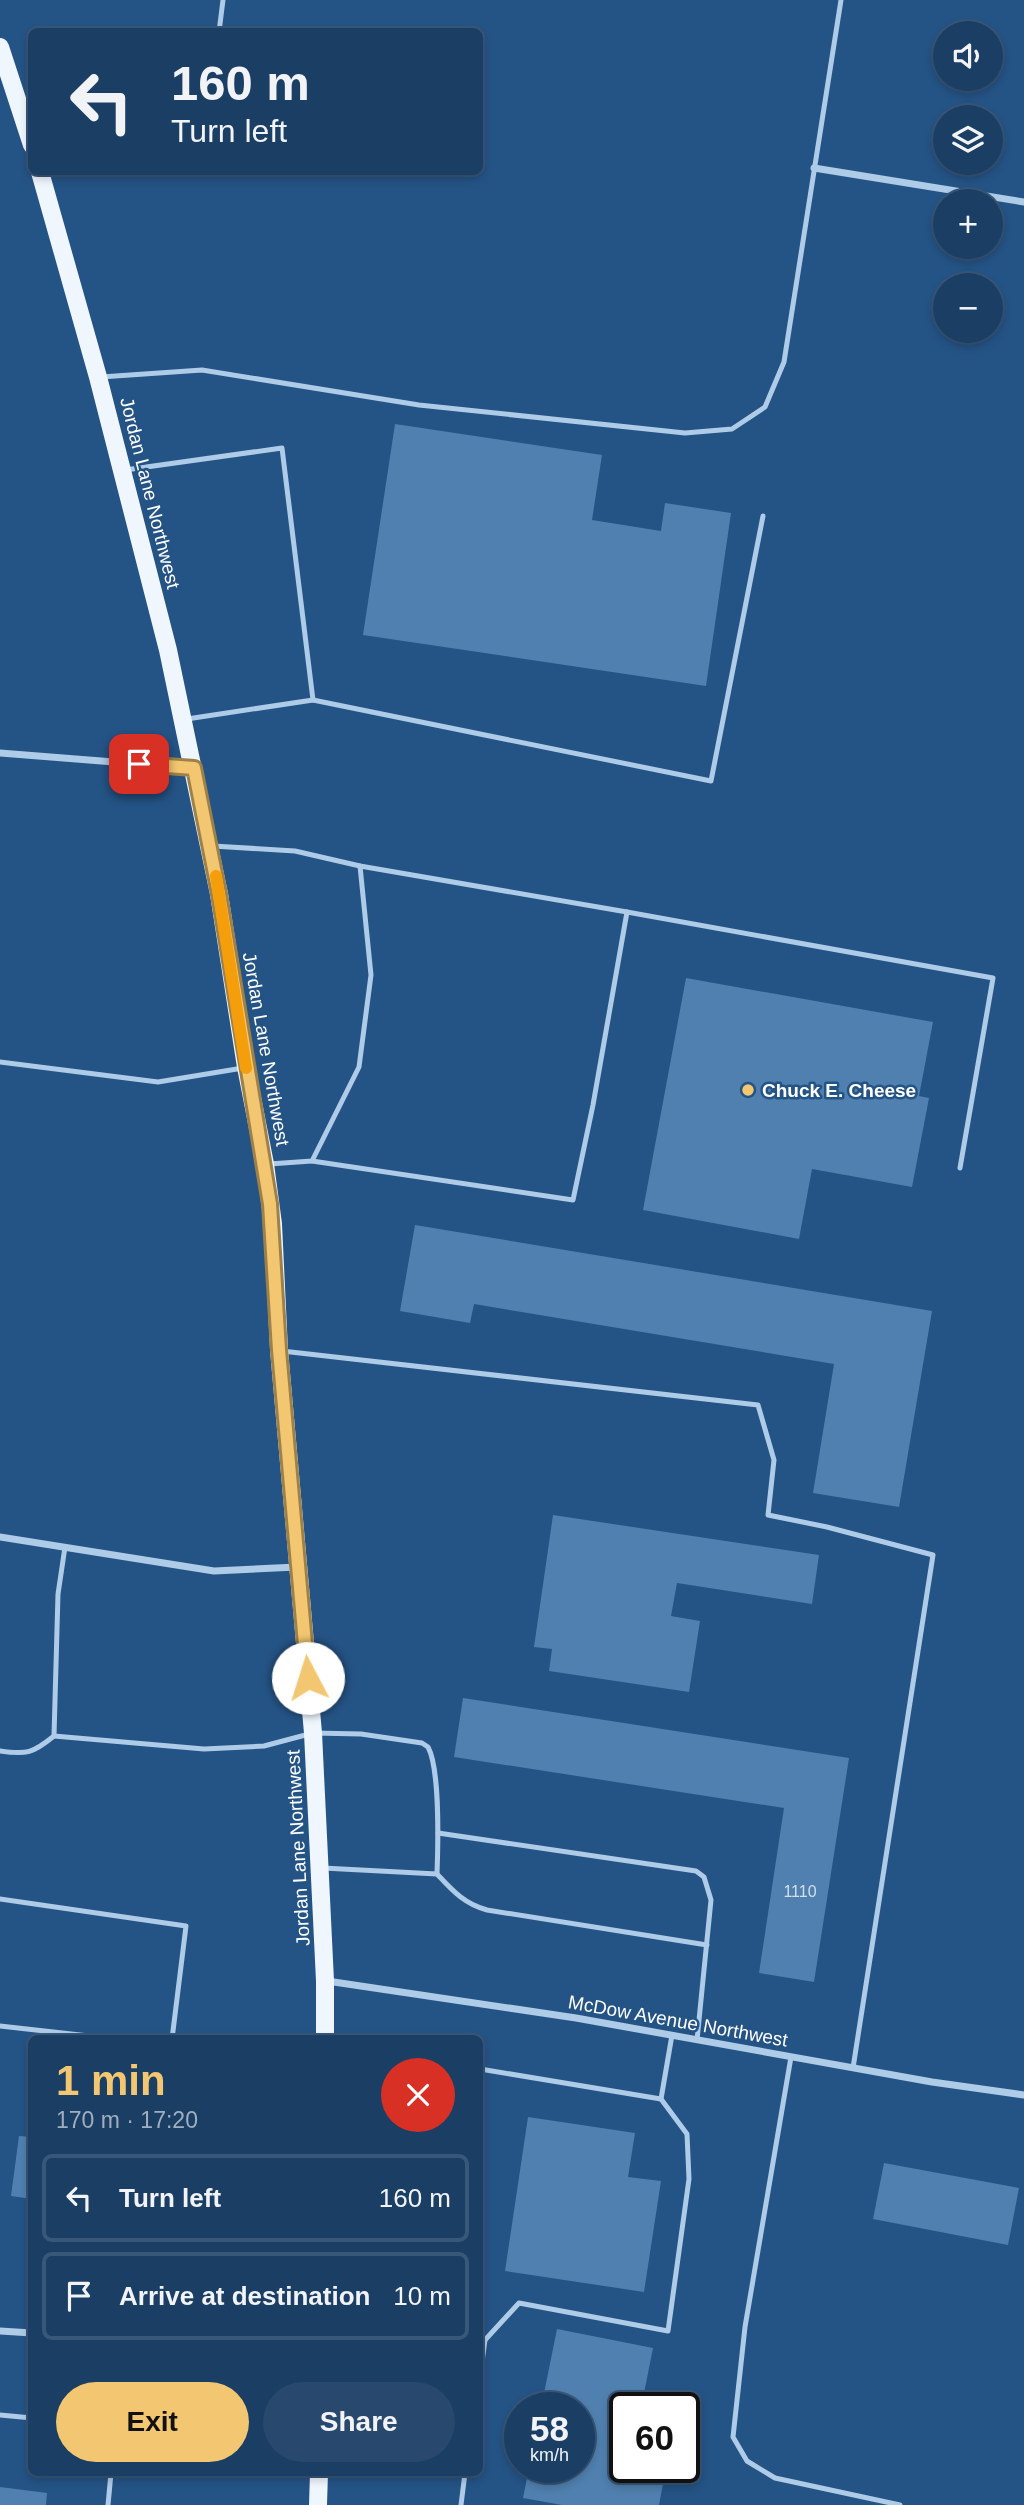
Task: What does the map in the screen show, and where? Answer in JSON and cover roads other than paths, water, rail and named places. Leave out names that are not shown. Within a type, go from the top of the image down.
[{"type":"main road","points":[[0,47],[28,133]]},
{"type":"main road","name":"Jordan Lane Northwest","points":[[41,175],[98,377],[184,719],[210,846],[246,1067],[265,1164],[313,1733],[325,1981],[325,2035]]},
{"type":"main road","points":[[318,2505],[319,2476]]},
{"type":"street","points":[[814,168],[1024,202]]},
{"type":"street","points":[[0,753],[194,768]]},
{"type":"street","points":[[0,1537],[214,1571],[298,1567]]},
{"type":"street","name":"McDow Avenue Northwest","points":[[325,1981],[576,2018],[853,2068],[1024,2095]]},
{"type":"street","points":[[0,2331],[28,2333]]},
{"type":"lane","points":[[220,28],[223,0]]},
{"type":"lane","points":[[98,377],[202,370],[419,405],[685,433],[732,429],[765,407],[784,362],[841,0]]},
{"type":"lane","points":[[122,471],[282,448],[313,700]]},
{"type":"lane","points":[[184,719],[313,700],[712,781],[763,516]]},
{"type":"lane","points":[[210,846],[295,851],[360,866],[993,978],[960,1168]]},
{"type":"lane","points":[[312,1161],[359,1067],[371,975],[360,866]]},
{"type":"lane","points":[[265,1164],[312,1161],[573,1200],[593,1105],[627,912]]},
{"type":"lane","points":[[0,1062],[158,1082],[246,1067]]},
{"type":"lane","points":[[279,1350],[758,1405],[774,1460],[768,1515],[827,1527],[933,1555],[853,2068]]},
{"type":"lane","points":[[54,1736],[58,1594],[65,1547]]},
{"type":"lane","points":[[0,1751],[28,1753],[38,1749],[54,1736],[204,1749],[264,1746],[313,1733],[370,1735],[422,1743],[428,1747],[433,1760],[438,1833],[437,1874]]},
{"type":"lane","points":[[438,1833],[696,1871],[704,1877],[711,1900],[697,2040]]},
{"type":"lane","points":[[320,1867],[437,1874],[460,1898],[486,1910],[707,1945]]},
{"type":"lane","points":[[0,1899],[186,1926],[172,2035]]},
{"type":"lane","points":[[0,2026],[80,2035]]},
{"type":"lane","points":[[661,2099],[672,2035]]},
{"type":"lane","points":[[792,2057],[745,2328],[733,2437],[747,2461],[775,2478],[900,2505]]},
{"type":"lane","points":[[483,2069],[661,2099],[687,2134],[688,2168],[668,2331],[519,2303],[483,2339]]},
{"type":"lane","points":[[0,2415],[28,2418]]},
{"type":"lane","points":[[108,2505],[111,2476]]},
{"type":"lane","points":[[461,2505],[466,2476]]},
{"type":"place","name":"Chuck E. Cheese","points":[[748,1090]]}]
